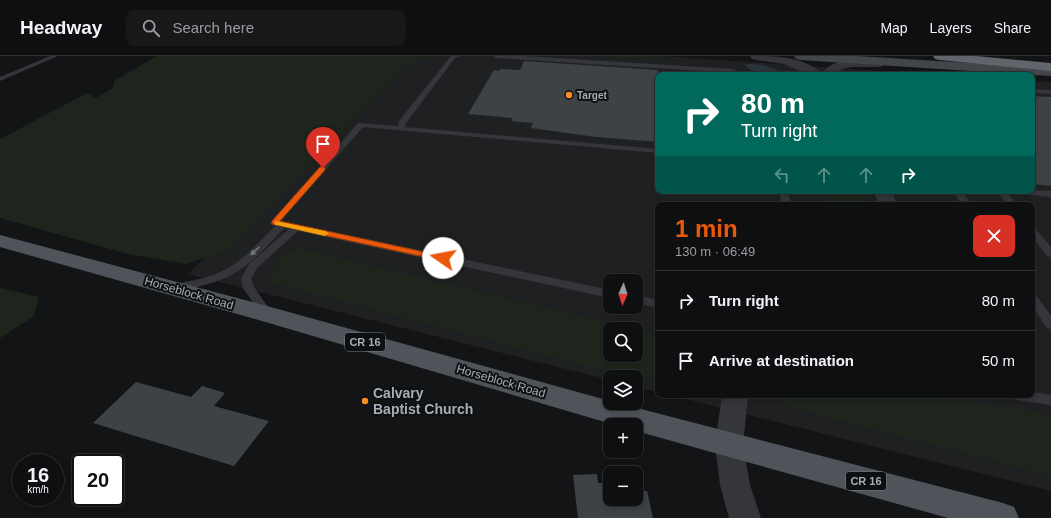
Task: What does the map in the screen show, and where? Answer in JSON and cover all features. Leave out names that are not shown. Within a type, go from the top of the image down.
[{"type":"highway","points":[[939,56],[1051,67]]},
{"type":"main road","points":[[800,56],[1051,72]]},
{"type":"main road","name":"Horseblock Road","points":[[0,241],[267,314],[729,445],[1003,518]]},
{"type":"street","points":[[756,56],[791,62],[804,66],[813,72]]},
{"type":"street","points":[[829,72],[832,68],[848,63],[909,63]]},
{"type":"street","points":[[735,398],[729,445],[736,485],[745,518]]},
{"type":"lane","points":[[0,79],[55,56]]},
{"type":"lane","points":[[401,128],[402,123],[452,57],[457,56]]},
{"type":"lane","points":[[496,56],[735,72]]},
{"type":"lane","points":[[1035,91],[1051,92]]},
{"type":"lane","points":[[603,293],[275,222],[361,125],[655,151]]},
{"type":"lane","points":[[1035,193],[1050,195]]},
{"type":"lane","points":[[1003,194],[1010,202]]},
{"type":"lane","points":[[174,288],[227,274],[250,256],[283,224]]},
{"type":"lane","points":[[267,314],[249,288],[246,279],[253,266],[297,227]]},
{"type":"lane","points":[[1035,234],[1051,254]]},
{"type":"lane","points":[[643,301],[655,303]]},
{"type":"lane","points":[[1035,302],[1051,325]]},
{"type":"lane","points":[[1035,398],[1051,400]]},
{"type":"shaded area","points":[[157,56],[431,56],[405,67],[226,251],[186,264],[128,254],[0,218],[0,139],[87,93],[96,98],[113,88],[114,81]]},
{"type":"shaded area","points":[[410,56],[660,56],[897,72],[655,72],[655,194],[1035,194],[1035,81],[1051,82],[1051,491],[681,398],[1035,398],[1035,202],[655,202],[655,391],[643,389],[643,370],[603,370],[603,378],[188,274]]},
{"type":"shaded area","points":[[580,56],[667,56],[662,59]]},
{"type":"shaded area","points":[[745,65],[759,65],[782,72],[756,72],[749,69]]},
{"type":"shaded area","points":[[819,194],[864,194],[870,202],[823,202]]},
{"type":"shaded area","points":[[298,248],[604,322],[603,362],[643,362],[643,332],[655,334],[655,380],[651,383],[643,381],[643,370],[603,370],[269,282],[277,259]]},
{"type":"shaded area","points":[[0,288],[39,297],[34,316],[0,338]]},
{"type":"shaded area","points":[[782,398],[951,398],[1033,411],[1051,418],[1051,476],[785,406]]},
{"type":"building","name":"Target","points":[[524,61],[658,70],[658,72],[655,72],[655,142],[596,137],[531,128],[533,123],[511,121],[513,118],[468,114],[494,70],[520,70]]},
{"type":"building","points":[[1035,96],[1051,97],[1051,186],[1035,184]]},
{"type":"building","points":[[136,382],[191,397],[202,386],[225,393],[214,406],[269,421],[234,466],[93,423]]},
{"type":"building","points":[[597,474],[598,483],[603,483],[603,506],[643,506],[643,491],[647,491],[653,518],[578,518],[573,475]]},
{"type":"slow traffic","points":[[277,223],[325,233]]},
{"type":"place","name":"Target","points":[[569,95]]},
{"type":"place","name":"Calvary Baptist Church","points":[[365,401]]},
{"type":"route","points":[[323,168],[275,222],[443,258]]}]
